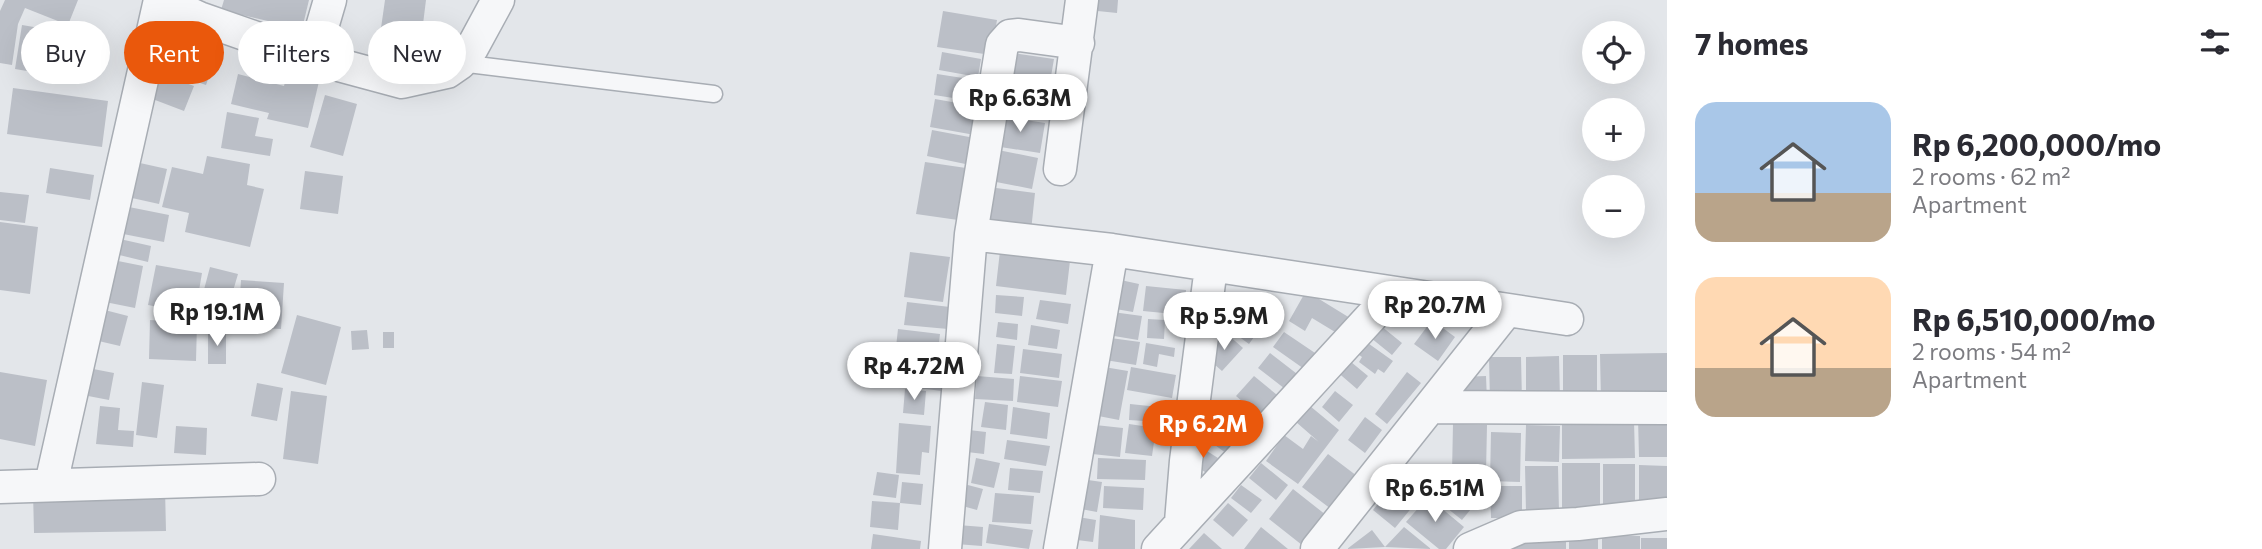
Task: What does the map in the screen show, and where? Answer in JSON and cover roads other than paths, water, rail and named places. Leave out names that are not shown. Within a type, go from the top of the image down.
[{"type":"street","points":[[51,484],[160,0],[201,9],[238,25]]},
{"type":"street","points":[[324,21],[330,0]]},
{"type":"street","points":[[466,56],[498,0]]},
{"type":"street","points":[[1060,169],[1079,43],[1082,0]]},
{"type":"street","points":[[945,549],[971,234],[1002,45],[1010,36],[1019,35],[1079,43]]},
{"type":"street","points":[[971,234],[1112,250],[1567,319]]},
{"type":"street","points":[[1060,549],[1112,250]]},
{"type":"street","points":[[1181,522],[1186,461],[1211,267]]},
{"type":"street","points":[[1158,549],[1393,293]]},
{"type":"street","points":[[1317,549],[1507,310]]},
{"type":"street","points":[[1430,407],[1667,408]]},
{"type":"street","points":[[0,487],[258,479]]},
{"type":"street","points":[[1470,549],[1521,527],[1667,514]]},
{"type":"lane","points":[[466,64],[714,94]]}]
